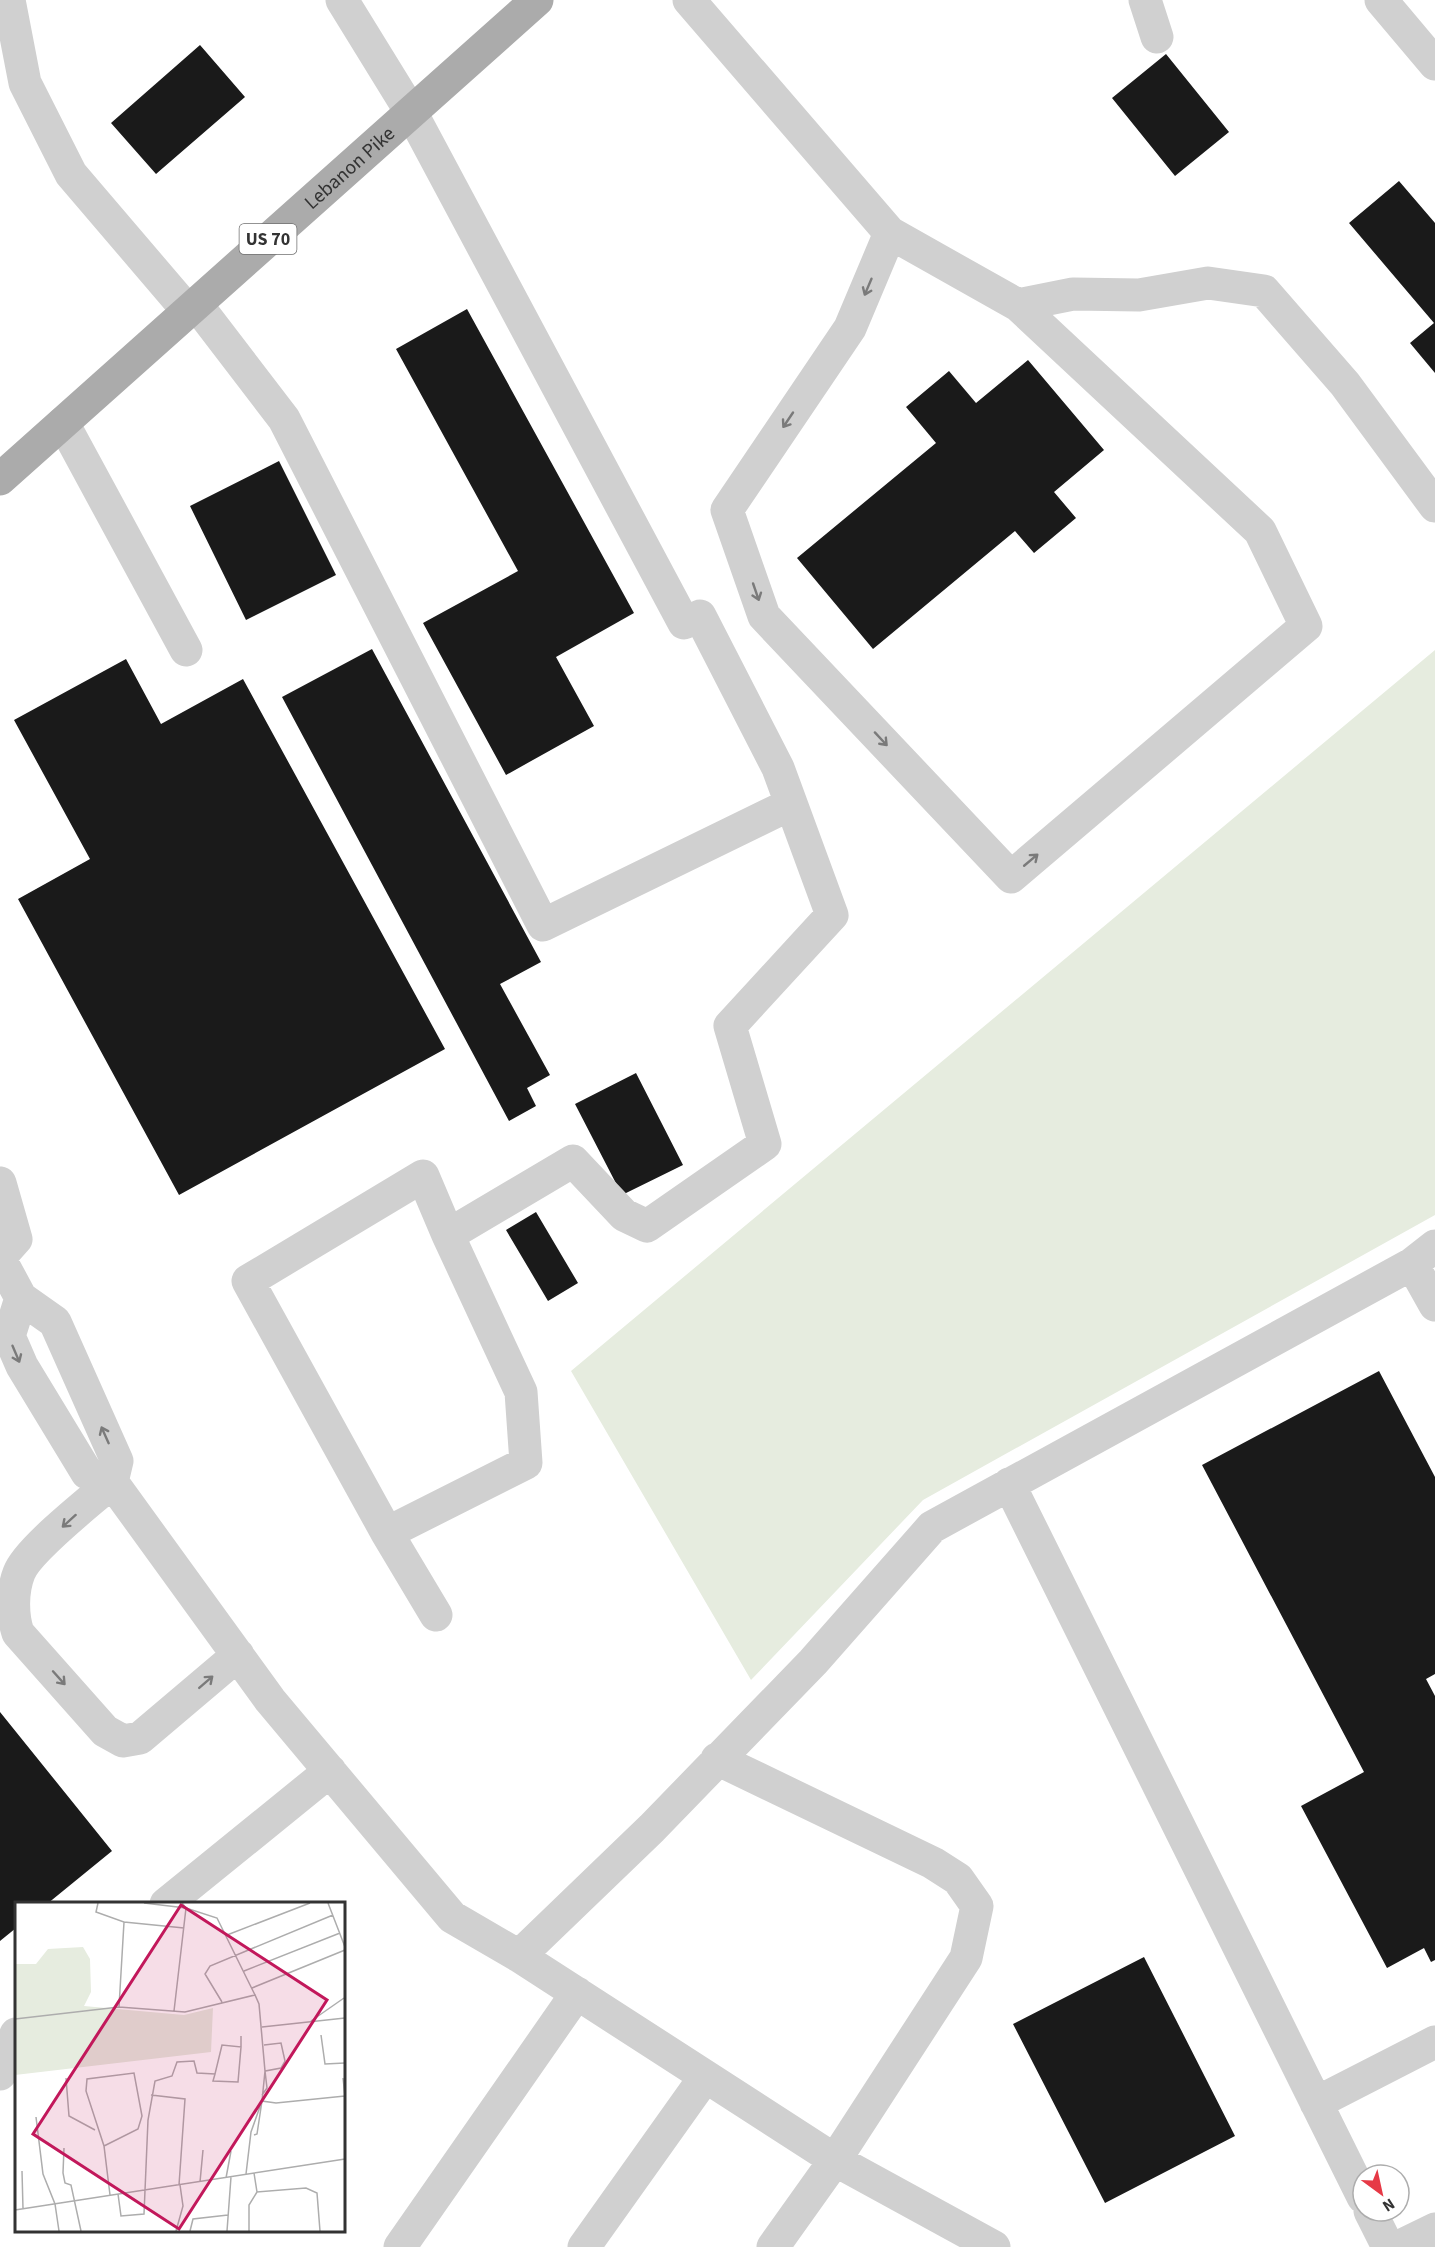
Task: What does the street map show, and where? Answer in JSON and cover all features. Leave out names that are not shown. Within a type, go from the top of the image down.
[{"type":"main road","name":"Lebanon Pike","points":[[0,479],[537,0]]},
{"type":"lane","points":[[9,0],[25,83],[71,174],[192,308],[284,418],[543,925],[792,804]]},
{"type":"lane","points":[[342,0],[411,112],[684,623],[700,616],[778,768],[832,915],[730,1026],[765,1144],[647,1226],[624,1215],[573,1161],[448,1235]]},
{"type":"lane","points":[[689,0],[890,233],[1018,305],[1260,531],[1306,626],[1011,877],[764,615],[727,510],[850,328],[890,233]]},
{"type":"lane","points":[[1145,0],[1157,38]]},
{"type":"lane","points":[[1382,0],[1435,64]]},
{"type":"lane","points":[[1018,305],[1073,294],[1139,295],[1208,283],[1264,291],[1345,384],[1435,506]]},
{"type":"lane","points":[[63,423],[186,650]]},
{"type":"lane","points":[[387,1533],[526,1463],[521,1392],[423,1176],[248,1281],[387,1533],[436,1615]]},
{"type":"lane","points":[[0,1183],[16,1239],[0,1258],[21,1298],[55,1322],[117,1461],[112,1482],[37,1549],[19,1572],[13,1619],[18,1633],[105,1731],[123,1741],[140,1738],[238,1655]]},
{"type":"lane","points":[[519,1956],[652,1828],[813,1662],[932,1527],[1424,1255],[1435,1305]]},
{"type":"lane","points":[[21,1298],[9,1336],[22,1366],[87,1473],[112,1482],[270,1700],[452,1917],[519,1956],[835,2160],[987,2245]]},
{"type":"lane","points":[[1009,1484],[1351,2172]]},
{"type":"lane","points":[[717,1759],[933,1863],[958,1879],[977,1906],[966,1958],[835,2160],[773,2247]]},
{"type":"lane","points":[[168,1902],[330,1771]]},
{"type":"lane","points":[[400,2247],[577,1993]]},
{"type":"lane","points":[[0,2039],[15,2026]]},
{"type":"lane","points":[[0,2074],[15,2036]]},
{"type":"lane","points":[[1316,2103],[1435,2042]]},
{"type":"lane","points":[[584,2247],[705,2077]]},
{"type":"lane","points":[[1376,2223],[1388,2247]]},
{"type":"lane","points":[[1398,2247],[1435,2229]]},
{"type":"shaded area","points":[[1435,650],[1435,1215],[923,1500],[751,1680],[571,1371]]},
{"type":"building","points":[[200,45],[245,97],[156,174],[111,123]]},
{"type":"building","points":[[1166,54],[1229,132],[1175,176],[1112,98]]},
{"type":"building","points":[[1399,181],[1435,223],[1435,373],[1410,343],[1434,323],[1349,223]]},
{"type":"building","points":[[467,309],[634,613],[556,657],[594,726],[506,775],[423,623],[518,571],[396,349]]},
{"type":"building","points":[[1028,360],[1104,450],[1054,492],[1076,518],[1034,553],[1015,531],[873,649],[797,558],[936,443],[906,407],[949,371],[976,403]]},
{"type":"building","points":[[279,461],[336,575],[246,620],[190,506]]},
{"type":"building","points":[[372,649],[541,962],[500,984],[550,1075],[527,1088],[536,1106],[509,1121],[282,697]]},
{"type":"building","points":[[126,659],[161,724],[243,679],[445,1049],[179,1195],[18,899],[90,859],[14,720]]},
{"type":"building","points":[[636,1073],[683,1165],[622,1195],[575,1104]]},
{"type":"building","points":[[536,1212],[578,1283],[548,1301],[506,1230]]},
{"type":"building","points":[[1379,1371],[1435,1477],[1435,1674],[1426,1679],[1435,1696],[1435,1960],[1431,1962],[1424,1948],[1387,1968],[1301,1806],[1364,1772],[1202,1465]]},
{"type":"building","points":[[0,1712],[112,1851],[49,1902],[15,1902],[15,1929],[0,1941]]},
{"type":"building","points":[[1144,1957],[1235,2136],[1105,2203],[1013,2024]]}]
